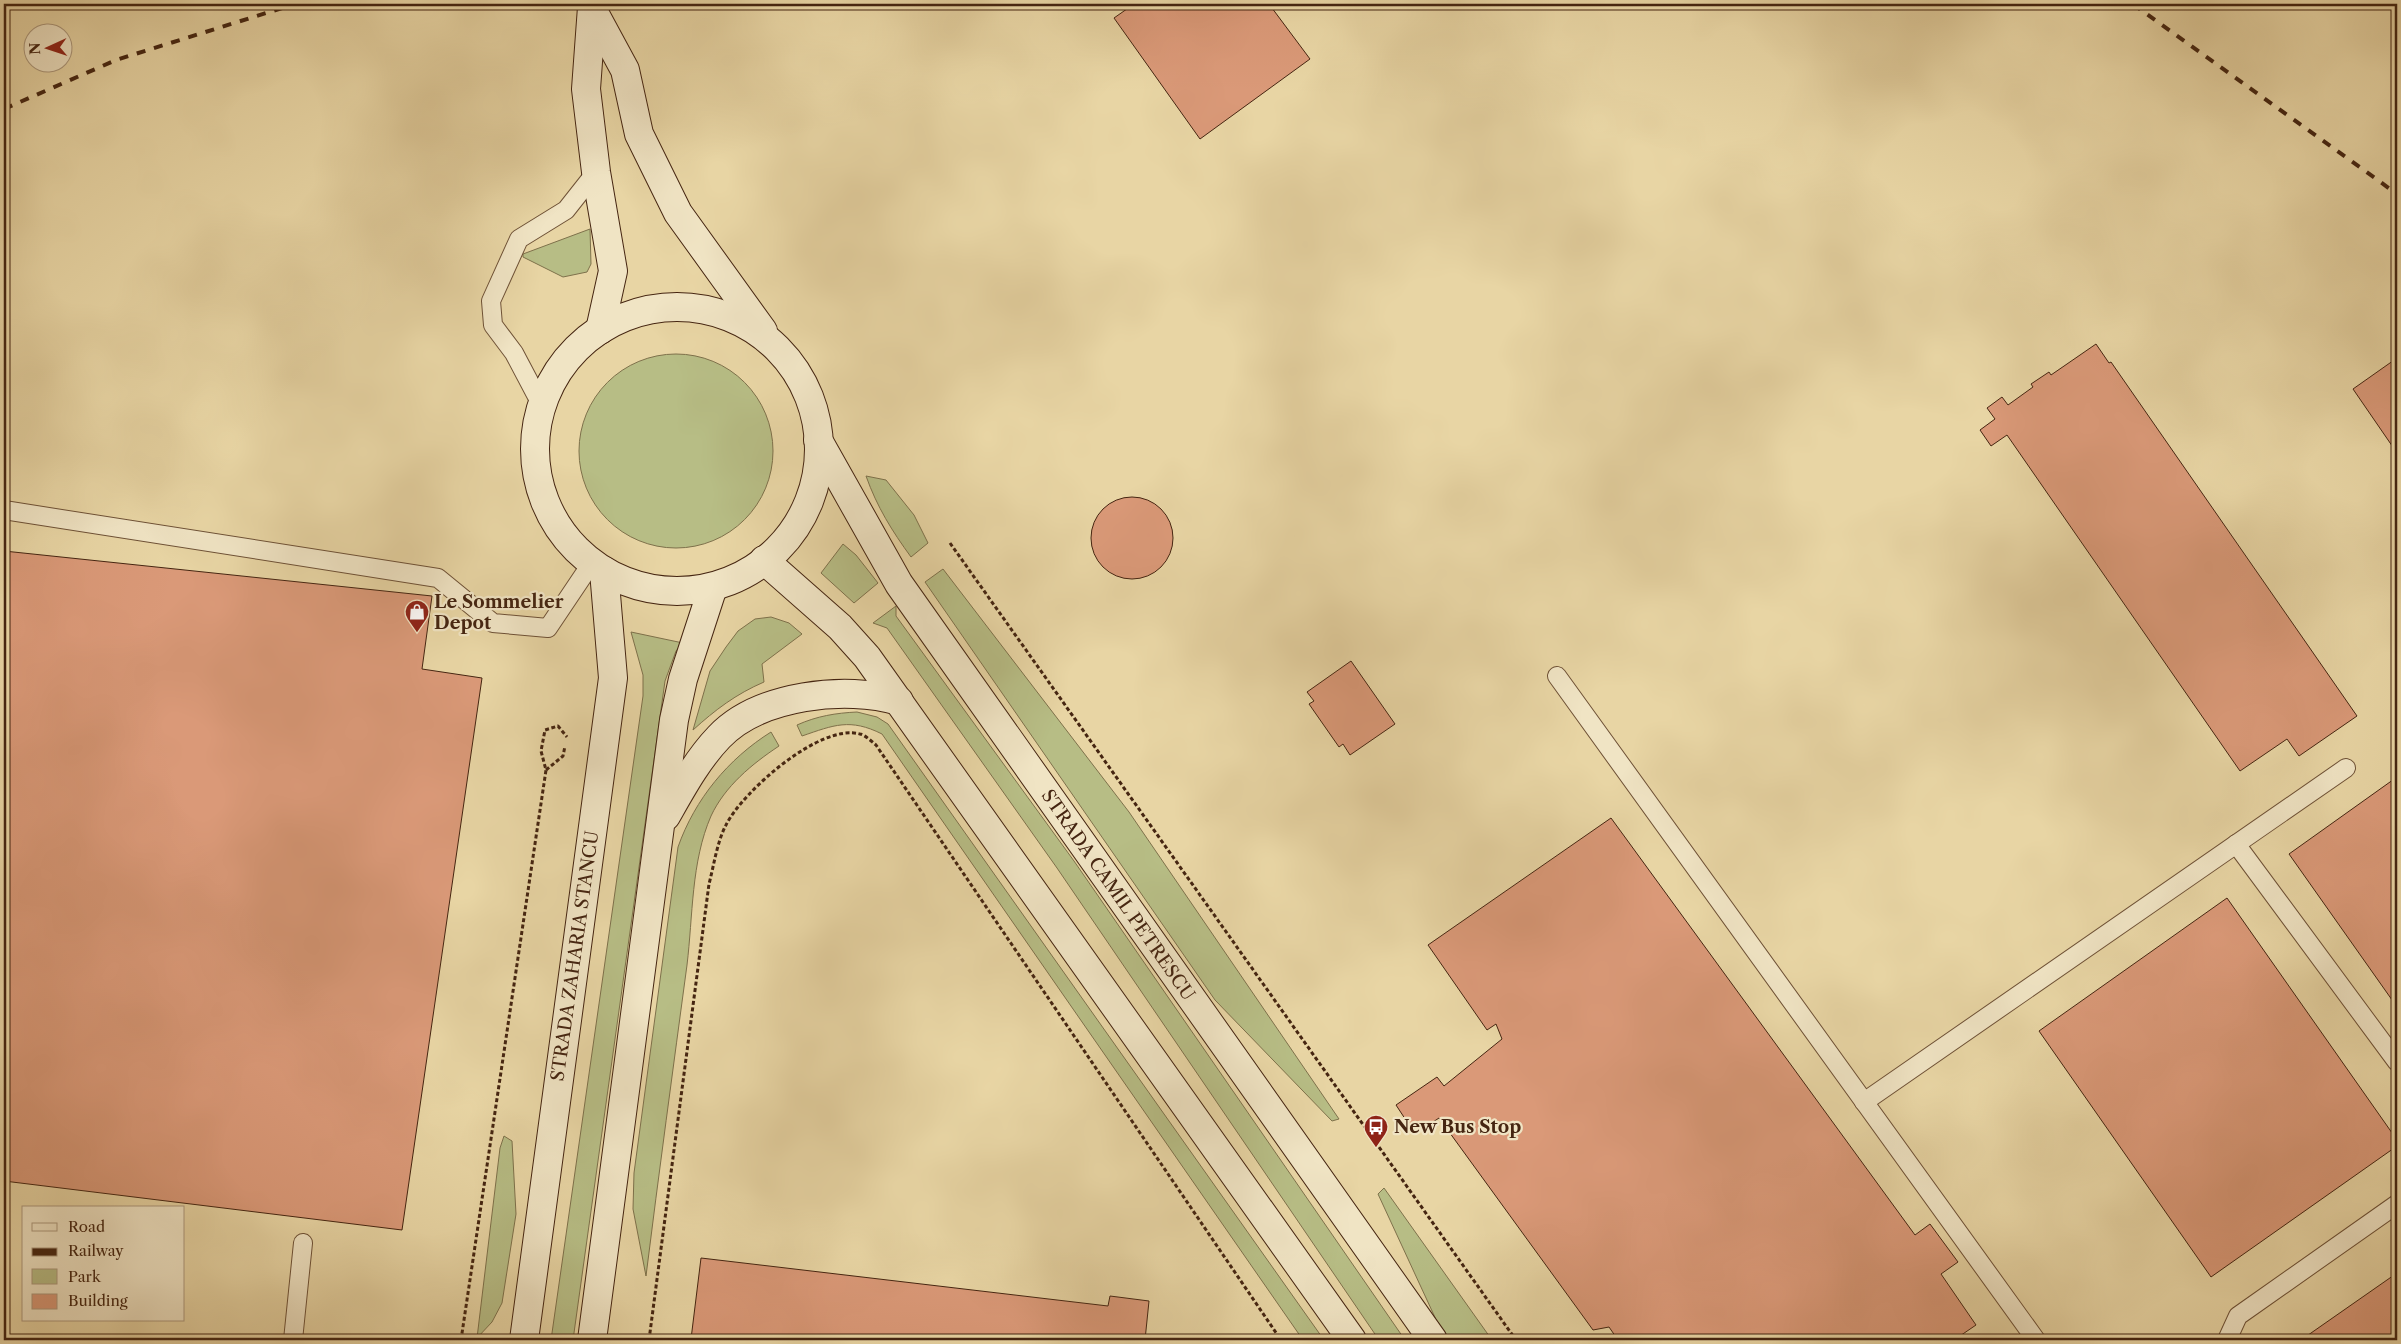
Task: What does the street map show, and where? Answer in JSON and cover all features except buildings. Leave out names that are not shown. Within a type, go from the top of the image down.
[{"type":"main road","points":[[592,6],[586,89],[596,172],[613,270],[600,330]]},
{"type":"main road","points":[[592,6],[625,70],[639,134],[678,213],[709,259],[774,346],[792,366],[806,389],[814,414],[818,440],[815,477],[811,495],[800,520],[784,542],[741,577],[714,588],[686,592],[659,590],[631,583],[598,567],[560,530],[545,501],[537,470],[535,437],[542,406],[555,376],[575,350],[600,330],[624,317],[650,310],[676,307],[703,309],[730,317],[754,329],[774,346]]},
{"type":"main road","name":"STRADA CAMIL PETRESCU","points":[[818,440],[899,584],[1433,1340]]},
{"type":"main road","points":[[764,560],[840,627],[867,656],[1352,1340]]},
{"type":"main road","name":"STRADA ZAHARIA STANCU","points":[[524,1340],[613,678],[598,567]]},
{"type":"main road","points":[[592,1340],[674,720],[682,679],[714,588]]},
{"type":"main road","points":[[661,823],[702,755],[720,735],[744,717],[781,702],[821,695],[876,696],[899,701]]},
{"type":"lane","points":[[542,406],[514,353],[493,326],[491,300],[519,239],[566,210],[596,172]]},
{"type":"lane","points":[[4,510],[438,578],[493,623],[548,628],[598,567]]},
{"type":"lane","points":[[1557,676],[2036,1340]]},
{"type":"lane","points":[[1864,1102],[2346,768]]},
{"type":"lane","points":[[2236,844],[2397,1062]]},
{"type":"lane","points":[[2227,1340],[2238,1316],[2397,1204]]},
{"type":"lane","points":[[293,1340],[303,1243]]},
{"type":"path","points":[[950,543],[1516,1340]]},
{"type":"path","points":[[461,1340],[546,770],[541,751],[545,730],[558,726],[568,737],[563,756],[546,770]]},
{"type":"path","points":[[649,1340],[709,884],[725,825],[748,794],[768,774],[828,738],[849,733],[861,734],[876,745],[1281,1340]]},
{"type":"green space","points":[[590,229],[591,264],[587,272],[563,277],[523,257],[523,254]]},
{"type":"green space","points":[[676,354],[695,356],[713,361],[730,370],[745,382],[757,397],[766,414],[771,432],[773,451],[771,470],[766,488],[757,505],[745,520],[730,532],[713,541],[695,546],[676,548],[657,546],[639,541],[622,532],[607,520],[595,505],[586,488],[581,470],[579,451],[581,432],[586,414],[595,397],[607,382],[622,370],[639,361],[657,356]]},
{"type":"green space","points":[[866,476],[886,480],[914,515],[928,543],[911,557],[886,518]]},
{"type":"green space","points":[[843,544],[856,555],[878,583],[854,603],[821,573]]},
{"type":"green space","points":[[943,569],[1129,812],[1339,1119],[1332,1121],[1215,1000],[925,582]]},
{"type":"green space","points":[[896,606],[896,616],[1074,861],[1405,1340],[1379,1340],[1057,868],[887,628],[873,623]]},
{"type":"green space","points":[[771,617],[789,623],[802,634],[762,664],[764,682],[726,703],[693,730],[710,671],[726,647],[738,631],[755,619]]},
{"type":"green space","points":[[631,632],[683,643],[676,651],[665,681],[573,1340],[551,1340],[643,696],[643,675]]},
{"type":"green space","points":[[857,712],[877,717],[888,724],[1324,1340],[1303,1340],[882,734],[860,726],[842,725],[802,736],[797,725],[812,719]]},
{"type":"green space","points":[[771,732],[779,746],[749,768],[732,785],[717,805],[704,834],[696,870],[687,965],[646,1276],[633,1209],[634,1173],[678,847],[694,813],[715,782],[741,755]]},
{"type":"green space","points":[[504,1136],[512,1141],[516,1214],[502,1303],[492,1322],[477,1338],[500,1148]]},
{"type":"green space","points":[[1384,1188],[1492,1340],[1445,1339],[1378,1194]]},
{"type":"railway","points":[[4,109],[116,60],[295,4]]},
{"type":"railway","points":[[2133,4],[2397,194]]},
{"type":"place","name":"Le Sommelier Depot","points":[[417,633]]},
{"type":"place","name":"New Bus Stop","points":[[1376,1148]]}]
